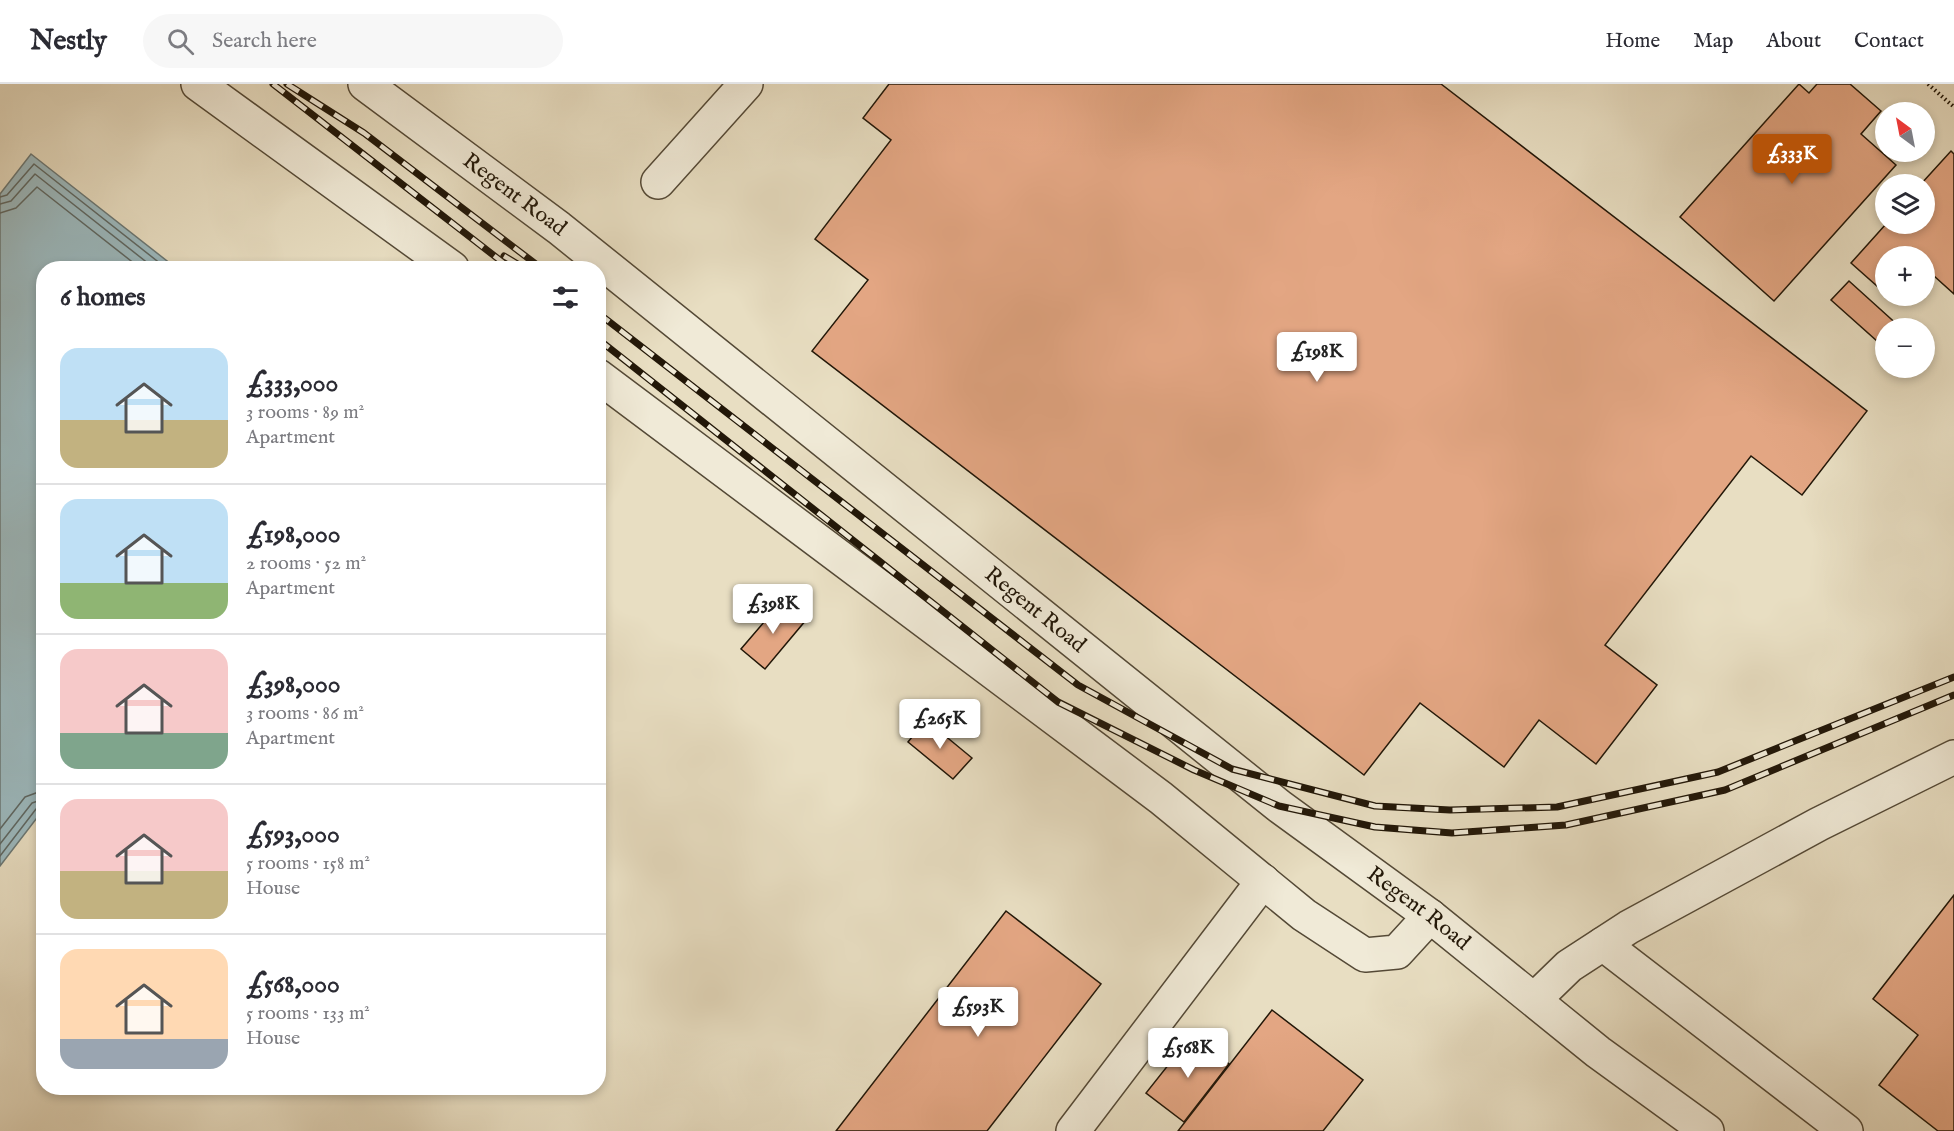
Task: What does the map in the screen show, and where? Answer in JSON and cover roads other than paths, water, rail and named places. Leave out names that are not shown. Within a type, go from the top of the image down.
[{"type":"street","points":[[198,84],[442,261]]},
{"type":"street","name":"Regent Road","points":[[365,84],[600,261]]},
{"type":"street","points":[[657,182],[746,84]]},
{"type":"street","name":"Regent Road","points":[[606,266],[1279,806],[1430,916],[1598,1052],[1707,1131]]},
{"type":"street","points":[[606,382],[1152,791],[1304,915],[1365,955],[1397,952],[1430,916]]},
{"type":"street","points":[[1535,999],[1569,966],[1629,927],[1819,824],[1954,757]]},
{"type":"street","points":[[1073,1131],[1263,881]]},
{"type":"street","points":[[1603,944],[1846,1131]]},
{"type":"water","points":[[31,154],[167,261],[36,261],[36,819],[0,866],[0,194]]},
{"type":"railway","points":[[273,84],[501,261]]},
{"type":"railway","points":[[287,84],[364,133],[532,261]]},
{"type":"railway","points":[[504,256],[512,261]]},
{"type":"railway","points":[[606,319],[1078,685],[1232,769],[1375,806],[1450,810],[1557,807],[1718,772],[1954,677]]},
{"type":"railway","points":[[606,345],[1058,702],[1194,770],[1279,806],[1375,827],[1452,833],[1566,825],[1725,790],[1954,695]]}]
